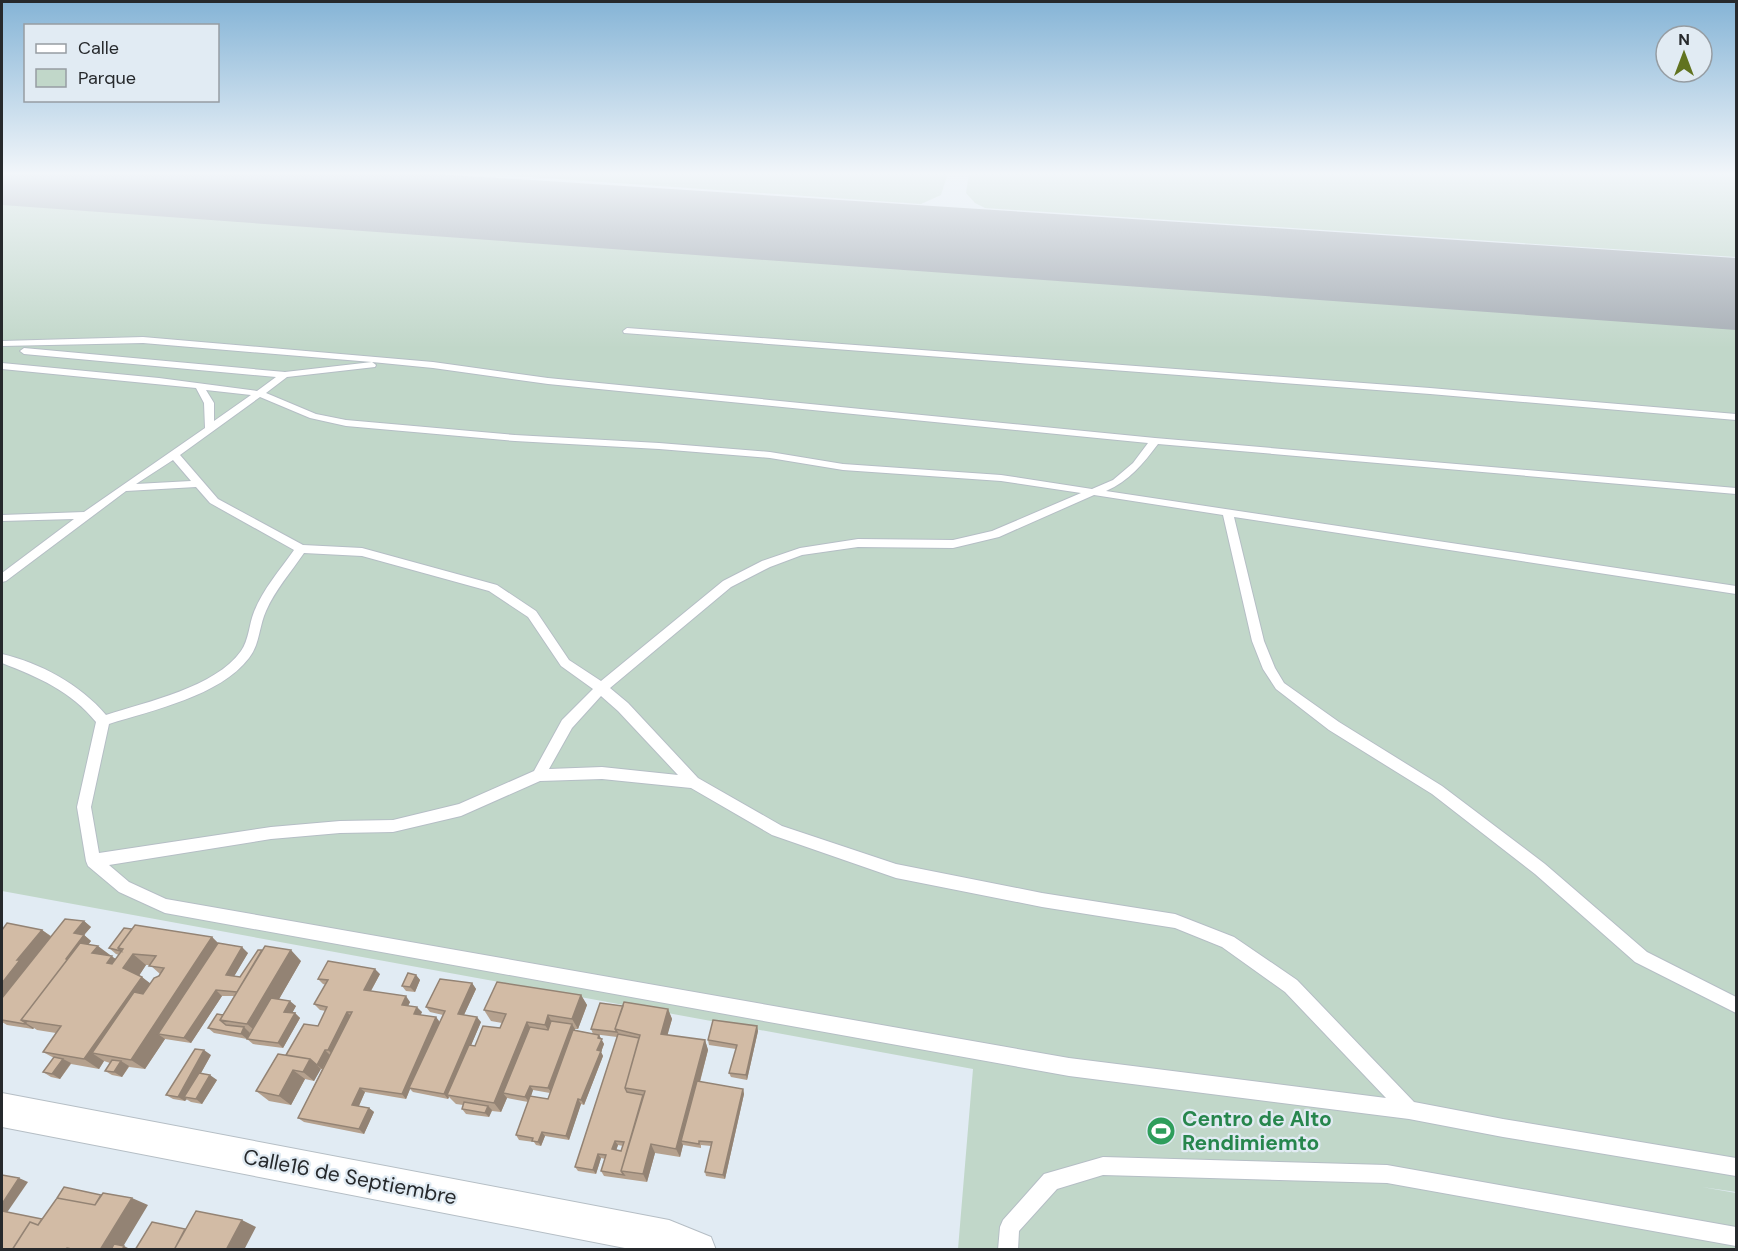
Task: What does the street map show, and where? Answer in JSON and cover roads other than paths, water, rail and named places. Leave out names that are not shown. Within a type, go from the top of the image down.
[{"type":"street","name":"Calle16 de Septiembre","points":[[2,1110],[669,1238],[698,1250]]},
{"type":"lane","points":[[627,331],[1430,391],[1737,417]]},
{"type":"lane","points":[[2,346],[143,340],[402,362],[548,381],[1155,441],[1737,491]]},
{"type":"lane","points":[[2,346],[285,375],[402,362]]},
{"type":"lane","points":[[2,366],[261,394],[313,416],[346,423],[515,438],[770,455],[843,466],[1001,478],[1737,590]]},
{"type":"lane","points":[[2,578],[123,488],[174,455],[285,375]]},
{"type":"lane","points":[[199,386],[209,404],[210,429]]},
{"type":"lane","points":[[538,775],[567,724],[601,688],[728,584],[766,564],[800,552],[858,543],[953,544],[995,534],[1117,482],[1137,465],[1155,441]]},
{"type":"lane","points":[[174,455],[214,501],[301,549],[362,552],[493,588],[531,614],[565,663],[601,688],[623,707],[693,782],[777,831],[896,871],[1042,900],[1175,921],[1228,942],[1291,986],[1408,1110]]},
{"type":"lane","points":[[123,488],[199,484]]},
{"type":"lane","points":[[1228,514],[1258,641],[1269,669],[1280,686],[1334,726],[1437,790],[1540,869],[1641,957],[1737,1005]]},
{"type":"lane","points":[[2,518],[86,515]]},
{"type":"lane","points":[[103,721],[208,684],[231,671],[246,654],[254,638],[260,610],[301,549]]},
{"type":"lane","points":[[2,658],[60,681],[93,707],[103,721],[84,807],[93,861],[124,887],[165,906],[1069,1067],[1408,1110],[1737,1167]]},
{"type":"lane","points":[[93,861],[271,833],[340,827],[393,826],[461,810],[538,775],[602,773],[693,782]]},
{"type":"lane","points":[[1008,1250],[1010,1227],[1051,1181],[1104,1166],[1387,1174],[1737,1237]]},
{"type":"place","name":"Centro de Alto Rendimiemto","points":[[1161,1131]]}]
